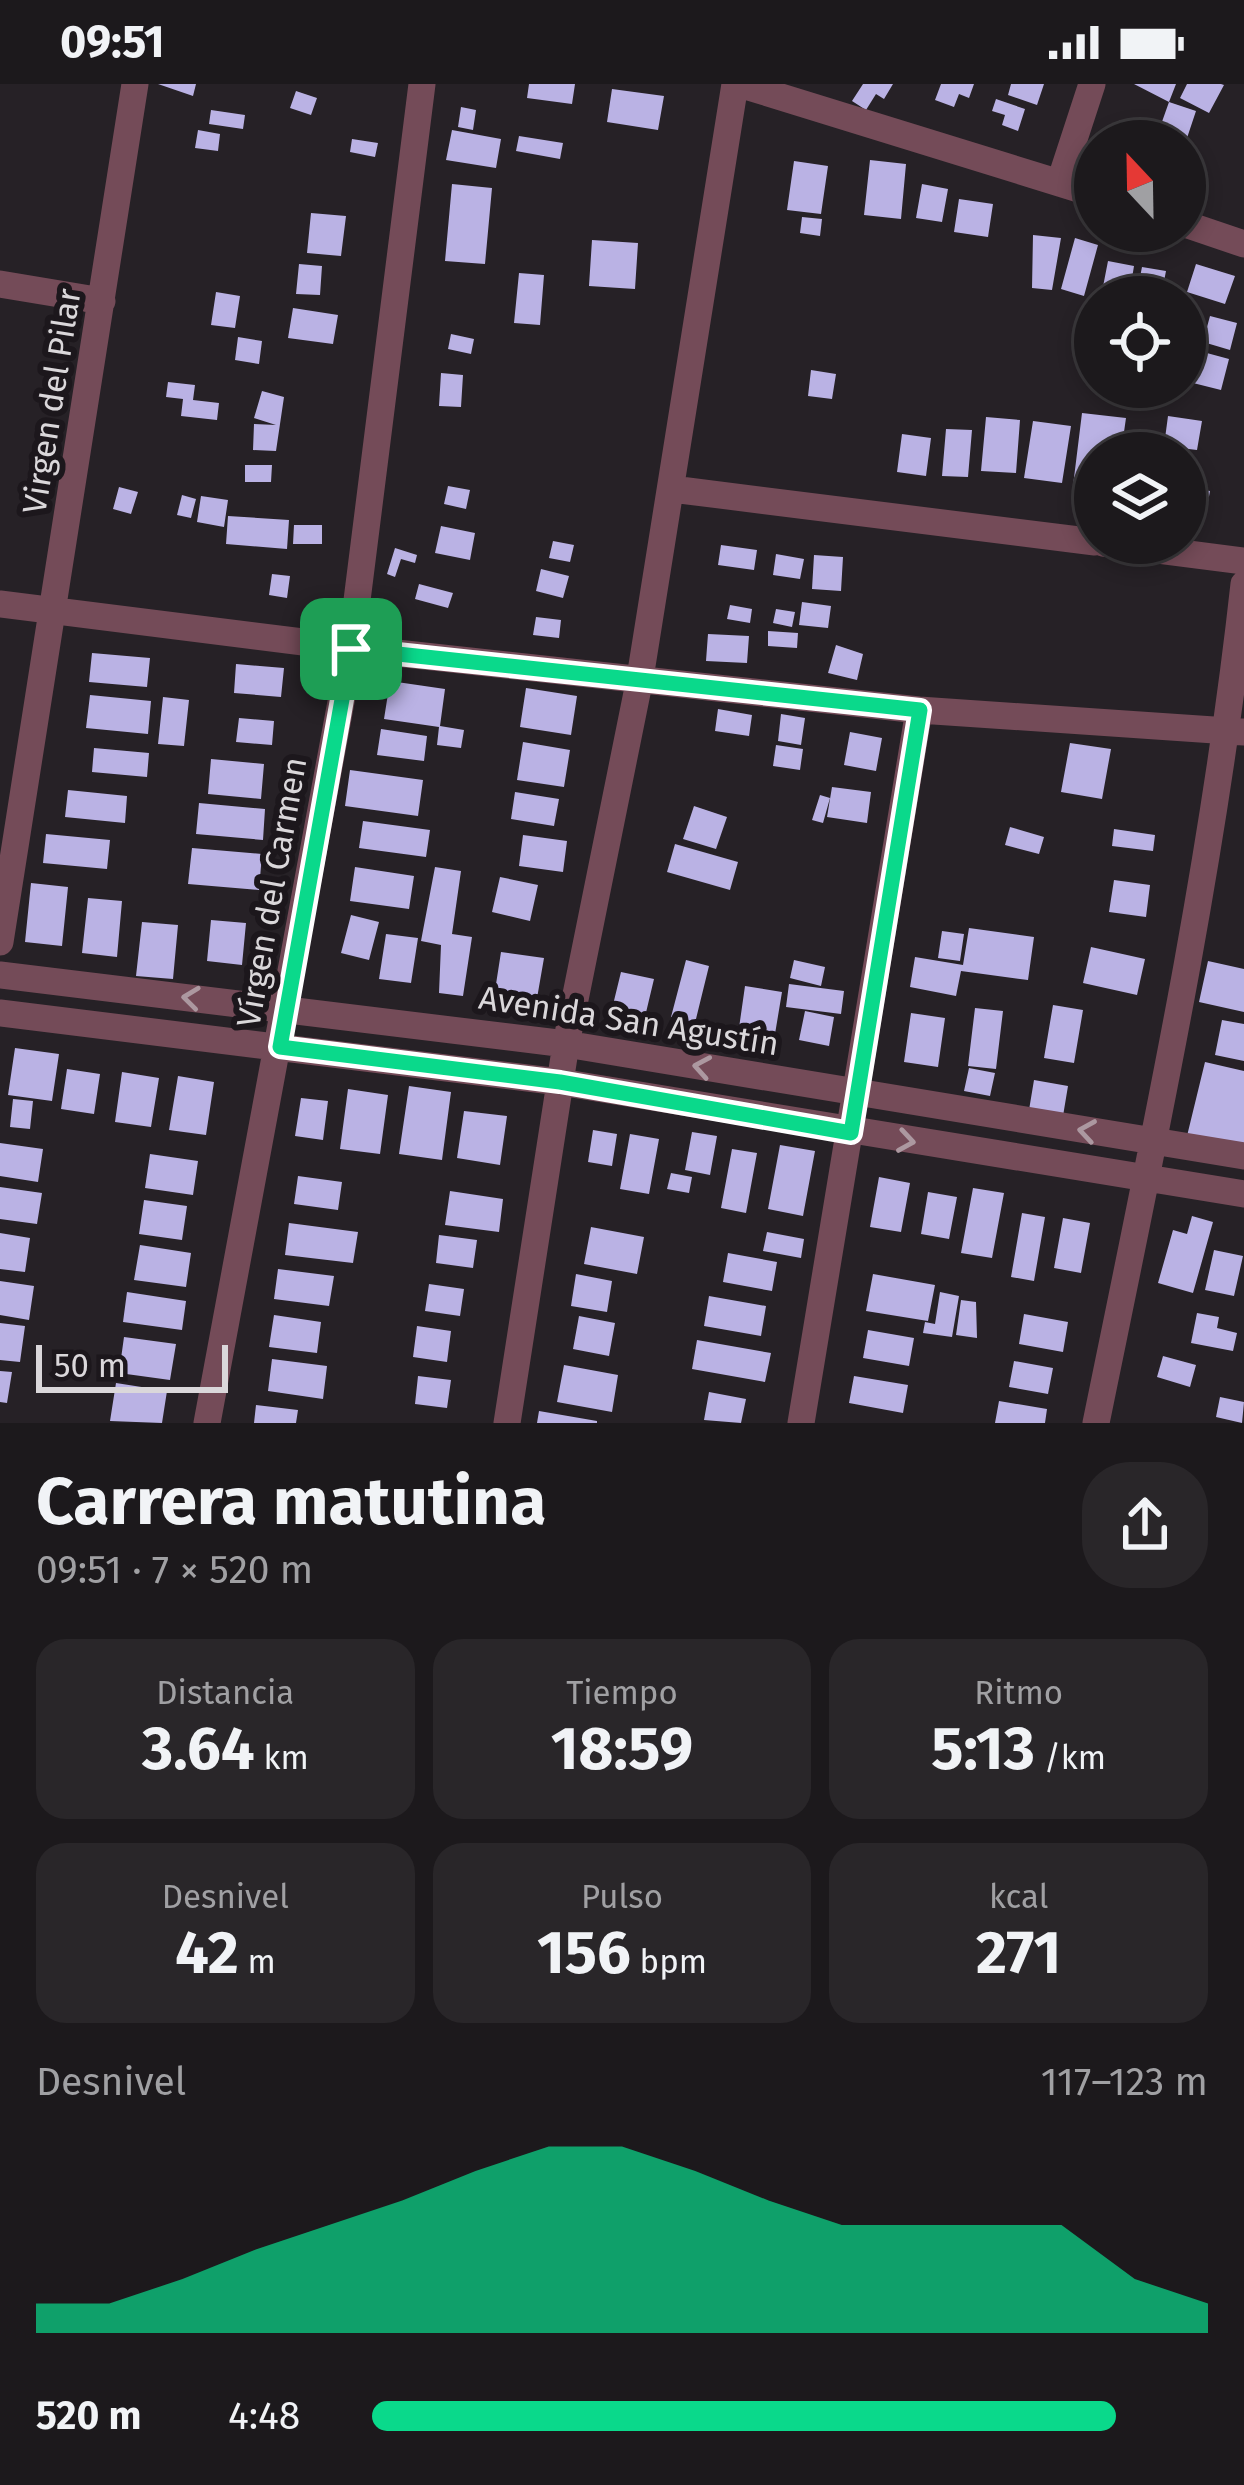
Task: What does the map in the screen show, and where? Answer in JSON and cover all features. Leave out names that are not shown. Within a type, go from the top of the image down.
[{"type":"street","name":"Virgen del Pilar","points":[[0,942],[136,84]]},
{"type":"street","name":"Vírgen del Carmen","points":[[207,1423],[351,649],[422,84]]},
{"type":"street","points":[[507,1423],[566,1044],[640,678],[737,84],[1074,187]]},
{"type":"street","points":[[1060,182],[1093,84]]},
{"type":"street","points":[[1206,231],[1244,244]]},
{"type":"street","points":[[0,284],[102,301]]},
{"type":"street","points":[[672,489],[1074,539]]},
{"type":"street","points":[[1206,556],[1244,561]]},
{"type":"street","points":[[1096,1423],[1236,731],[1244,584]]},
{"type":"street","points":[[0,604],[351,649],[920,710],[1236,731]]},
{"type":"street","points":[[801,1423],[920,710]]},
{"type":"street","name":"Avenida San Agustín","points":[[0,975],[566,1044],[1244,1156]]},
{"type":"street","points":[[0,1013],[560,1082],[1244,1194]]},
{"type":"building","points":[[158,84],[196,84],[193,96]]},
{"type":"building","points":[[529,84],[575,84],[572,104],[527,98]]},
{"type":"building","points":[[863,84],[893,84],[884,99],[876,94],[866,110],[852,101]]},
{"type":"building","points":[[941,84],[974,84],[969,98],[959,94],[954,107],[935,100]]},
{"type":"building","points":[[1011,84],[1044,84],[1037,105],[1008,95]]},
{"type":"building","points":[[1134,84],[1176,84],[1169,102]]},
{"type":"building","points":[[1187,84],[1224,85],[1209,113],[1180,98]]},
{"type":"building","points":[[612,89],[664,96],[658,130],[607,122]]},
{"type":"building","points":[[296,91],[317,98],[311,115],[290,108]]},
{"type":"building","points":[[996,99],[1025,109],[1018,131],[1002,125],[1005,115],[992,111]]},
{"type":"building","points":[[1169,102],[1196,111],[1193,120],[1163,120]]},
{"type":"building","points":[[461,107],[476,110],[473,130],[458,127]]},
{"type":"building","points":[[211,110],[245,115],[243,129],[209,124]]},
{"type":"building","points":[[198,130],[220,134],[218,151],[195,148]]},
{"type":"building","points":[[452,130],[501,139],[496,168],[446,160]]},
{"type":"building","points":[[519,136],[563,143],[560,159],[516,151]]},
{"type":"building","points":[[352,139],[378,143],[375,157],[350,152]]},
{"type":"building","points":[[870,160],[906,164],[901,219],[864,215]]},
{"type":"building","points":[[794,161],[828,166],[821,214],[787,210]]},
{"type":"building","points":[[452,184],[492,188],[485,264],[445,261]]},
{"type":"building","points":[[922,184],[948,189],[942,222],[916,218]]},
{"type":"building","points":[[959,199],[993,204],[988,237],[954,232]]},
{"type":"building","points":[[311,213],[346,216],[341,256],[307,253]]},
{"type":"building","points":[[802,217],[822,219],[820,236],[800,233]]},
{"type":"building","points":[[1033,235],[1061,238],[1052,290],[1032,288]]},
{"type":"building","points":[[592,240],[638,243],[635,289],[589,286]]},
{"type":"building","points":[[1074,242],[1074,252],[1096,252],[1089,276],[1074,276],[1074,293],[1061,289]]},
{"type":"building","points":[[1108,261],[1134,266],[1132,276],[1105,276]]},
{"type":"building","points":[[299,264],[322,266],[320,295],[296,294]]},
{"type":"building","points":[[1196,264],[1235,276],[1225,304],[1206,298],[1206,276],[1192,276]]},
{"type":"building","points":[[1142,267],[1166,271],[1165,276],[1140,276]]},
{"type":"building","points":[[519,273],[544,275],[540,325],[514,323]]},
{"type":"building","points":[[216,292],[240,296],[235,328],[211,325]]},
{"type":"building","points":[[293,308],[338,315],[333,344],[288,338]]},
{"type":"building","points":[[1210,316],[1237,323],[1230,350],[1206,343]]},
{"type":"building","points":[[451,334],[474,339],[471,354],[448,349]]},
{"type":"building","points":[[238,337],[262,341],[259,364],[235,360]]},
{"type":"building","points":[[1206,353],[1229,359],[1221,390],[1206,386]]},
{"type":"building","points":[[811,370],[836,374],[832,399],[808,396]]},
{"type":"building","points":[[441,373],[463,375],[461,407],[439,406]]},
{"type":"building","points":[[168,382],[195,385],[193,400],[219,403],[217,420],[181,416],[183,399],[166,397]]},
{"type":"building","points":[[262,391],[284,397],[276,451],[253,450],[254,424],[276,425],[254,418]]},
{"type":"building","points":[[1082,413],[1126,418],[1124,432],[1080,432]]},
{"type":"building","points":[[1168,416],[1202,421],[1200,432],[1166,432]]},
{"type":"building","points":[[986,417],[1020,420],[1016,473],[981,471]]},
{"type":"building","points":[[1033,421],[1071,426],[1062,483],[1024,478]]},
{"type":"building","points":[[946,429],[972,430],[968,477],[942,476]]},
{"type":"building","points":[[902,434],[931,438],[926,476],[897,472]]},
{"type":"building","points":[[245,465],[272,465],[271,482],[245,482]]},
{"type":"building","points":[[448,486],[470,490],[466,509],[444,504]]},
{"type":"building","points":[[119,487],[138,492],[131,514],[113,509]]},
{"type":"building","points":[[182,495],[196,499],[191,518],[177,515]]},
{"type":"building","points":[[201,496],[228,500],[224,527],[197,522]]},
{"type":"building","points":[[228,516],[289,520],[287,549],[226,544]]},
{"type":"building","points":[[294,525],[322,525],[322,544],[293,544]]},
{"type":"building","points":[[441,526],[475,533],[470,560],[435,553]]},
{"type":"building","points":[[553,541],[574,545],[570,562],[549,558]]},
{"type":"building","points":[[721,545],[757,550],[754,570],[718,565]]},
{"type":"building","points":[[395,548],[417,555],[415,563],[401,559],[395,577],[387,574]]},
{"type":"building","points":[[776,554],[804,559],[800,579],[773,575]]},
{"type":"building","points":[[814,555],[843,557],[841,591],[812,589]]},
{"type":"building","points":[[541,569],[569,576],[563,598],[536,591]]},
{"type":"building","points":[[272,574],[290,576],[287,598],[269,595]]},
{"type":"building","points":[[419,584],[453,593],[448,608],[415,599]]},
{"type":"building","points":[[802,602],[831,606],[828,628],[799,625]]},
{"type":"building","points":[[730,605],[752,609],[750,623],[727,619]]},
{"type":"building","points":[[776,609],[795,612],[792,627],[773,623]]},
{"type":"building","points":[[536,617],[561,620],[559,638],[533,635]]},
{"type":"building","points":[[768,631],[798,633],[797,648],[768,646]]},
{"type":"building","points":[[708,634],[749,636],[747,663],[706,661]]},
{"type":"building","points":[[836,645],[863,654],[857,680],[828,673]]},
{"type":"building","points":[[92,653],[150,658],[147,687],[89,682]]},
{"type":"building","points":[[236,664],[284,668],[281,697],[234,693]]},
{"type":"building","points":[[390,681],[445,689],[440,726],[464,730],[461,748],[437,745],[439,727],[384,719]]},
{"type":"building","points":[[526,688],[577,696],[571,735],[520,727]]},
{"type":"building","points":[[90,695],[151,701],[148,734],[86,728]]},
{"type":"building","points":[[163,697],[189,700],[184,746],[158,744]]},
{"type":"building","points":[[718,709],[752,715],[749,736],[715,731]]},
{"type":"building","points":[[781,714],[805,718],[801,745],[778,741]]},
{"type":"building","points":[[239,718],[274,721],[272,745],[236,742]]},
{"type":"building","points":[[381,729],[427,736],[424,761],[377,755]]},
{"type":"building","points":[[850,732],[882,738],[876,771],[844,765]]},
{"type":"building","points":[[523,742],[570,750],[564,787],[517,780]]},
{"type":"building","points":[[1070,743],[1111,749],[1102,799],[1061,792]]},
{"type":"building","points":[[776,745],[803,749],[800,770],[773,766]]},
{"type":"building","points":[[94,748],[149,753],[147,777],[92,772]]},
{"type":"building","points":[[211,759],[264,764],[261,799],[208,794]]},
{"type":"building","points":[[350,770],[423,780],[418,816],[345,806]]},
{"type":"building","points":[[832,787],[871,792],[867,823],[827,817]]},
{"type":"building","points":[[68,790],[127,796],[125,823],[65,817]]},
{"type":"building","points":[[515,792],[559,799],[554,826],[511,819]]},
{"type":"building","points":[[820,795],[830,798],[823,823],[812,820]]},
{"type":"building","points":[[199,803],[265,809],[263,840],[196,834]]},
{"type":"building","points":[[694,806],[727,817],[716,849],[683,839]]},
{"type":"building","points":[[363,821],[430,830],[426,857],[359,848]]},
{"type":"building","points":[[1010,827],[1044,837],[1039,854],[1005,845]]},
{"type":"building","points":[[1114,829],[1155,835],[1153,851],[1112,846]]},
{"type":"building","points":[[46,834],[110,840],[107,869],[43,863]]},
{"type":"building","points":[[523,835],[567,841],[563,872],[519,866]]},
{"type":"building","points":[[675,844],[738,862],[730,890],[667,872]]},
{"type":"building","points":[[192,848],[262,854],[259,890],[188,884]]},
{"type":"building","points":[[355,867],[414,876],[409,909],[350,901]]},
{"type":"building","points":[[435,867],[461,871],[452,934],[472,937],[463,996],[439,993],[441,945],[421,941]]},
{"type":"building","points":[[500,877],[538,885],[530,921],[492,912]]},
{"type":"building","points":[[1114,880],[1150,885],[1146,917],[1109,912]]},
{"type":"building","points":[[31,883],[68,887],[62,946],[25,942]]},
{"type":"building","points":[[88,898],[122,901],[117,957],[82,953]]},
{"type":"building","points":[[351,915],[379,922],[369,960],[341,953]]},
{"type":"building","points":[[211,920],[246,923],[242,965],[207,961]]},
{"type":"building","points":[[142,922],[178,925],[173,979],[136,976]]},
{"type":"building","points":[[969,928],[1034,937],[1028,980],[961,971],[956,996],[910,987],[915,957],[963,965]]},
{"type":"building","points":[[942,931],[964,934],[960,961],[938,958]]},
{"type":"building","points":[[386,934],[418,938],[411,983],[379,979]]},
{"type":"building","points":[[1091,947],[1145,959],[1137,995],[1083,983]]},
{"type":"building","points":[[501,952],[544,958],[536,1004],[494,997]]},
{"type":"building","points":[[686,960],[709,966],[695,1023],[671,1017]]},
{"type":"building","points":[[794,960],[825,967],[821,986],[790,978]]},
{"type":"building","points":[[1208,961],[1244,969],[1244,1012],[1199,1002]]},
{"type":"building","points":[[621,972],[654,979],[644,1021],[611,1013]]},
{"type":"building","points":[[789,984],[844,991],[841,1014],[786,1007]]},
{"type":"building","points":[[745,986],[782,992],[774,1040],[738,1035]]},
{"type":"building","points":[[1053,1005],[1083,1010],[1074,1063],[1044,1058]]},
{"type":"building","points":[[975,1008],[1003,1011],[996,1069],[968,1066]]},
{"type":"building","points":[[805,1011],[834,1017],[829,1046],[799,1040]]},
{"type":"building","points":[[911,1013],[945,1018],[938,1067],[904,1062]]},
{"type":"building","points":[[1222,1020],[1244,1024],[1244,1061],[1215,1055]]},
{"type":"building","points":[[15,1048],[59,1054],[52,1101],[8,1095]]},
{"type":"building","points":[[1205,1062],[1244,1071],[1244,1150],[1187,1136]]},
{"type":"building","points":[[969,1068],[995,1073],[990,1096],[964,1091]]},
{"type":"building","points":[[67,1069],[100,1074],[94,1114],[61,1109]]},
{"type":"building","points":[[122,1072],[159,1078],[151,1127],[115,1122]]},
{"type":"building","points":[[178,1076],[214,1082],[206,1135],[169,1130]]},
{"type":"building","points":[[1034,1080],[1068,1086],[1063,1116],[1029,1110]]},
{"type":"building","points":[[409,1086],[451,1092],[442,1160],[399,1154]]},
{"type":"building","points":[[348,1089],[388,1095],[380,1154],[340,1149]]},
{"type":"building","points":[[301,1098],[328,1101],[323,1140],[295,1136]]},
{"type":"building","points":[[13,1099],[33,1101],[30,1129],[10,1127]]},
{"type":"building","points":[[464,1111],[507,1116],[500,1165],[457,1158]]},
{"type":"building","points":[[593,1130],[617,1134],[612,1166],[588,1162]]},
{"type":"building","points":[[692,1132],[717,1136],[710,1175],[685,1170]]},
{"type":"building","points":[[630,1134],[659,1139],[649,1194],[620,1189]]},
{"type":"building","points":[[0,1143],[43,1149],[38,1182],[0,1176]]},
{"type":"building","points":[[780,1145],[815,1151],[803,1216],[768,1209]]},
{"type":"building","points":[[732,1149],[757,1153],[746,1213],[721,1208]]},
{"type":"building","points":[[150,1154],[198,1161],[193,1195],[145,1188]]},
{"type":"building","points":[[671,1173],[692,1177],[689,1193],[667,1189]]},
{"type":"building","points":[[298,1176],[342,1182],[338,1210],[294,1204]]},
{"type":"building","points":[[879,1177],[910,1183],[901,1232],[870,1227]]},
{"type":"building","points":[[0,1187],[42,1193],[37,1224],[0,1219]]},
{"type":"building","points":[[973,1188],[1004,1193],[992,1258],[961,1253]]},
{"type":"building","points":[[450,1191],[503,1199],[499,1232],[445,1225]]},
{"type":"building","points":[[928,1192],[957,1197],[949,1239],[921,1234]]},
{"type":"building","points":[[144,1200],[187,1206],[182,1240],[139,1234]]},
{"type":"building","points":[[1022,1213],[1045,1217],[1034,1281],[1011,1277]]},
{"type":"building","points":[[1192,1216],[1213,1222],[1193,1293],[1158,1283],[1173,1230],[1187,1234]]},
{"type":"building","points":[[1063,1218],[1090,1223],[1081,1273],[1054,1268]]},
{"type":"building","points":[[289,1223],[358,1232],[353,1263],[285,1255]]},
{"type":"building","points":[[591,1227],[644,1237],[637,1274],[584,1264]]},
{"type":"building","points":[[767,1232],[804,1239],[801,1258],[763,1251]]},
{"type":"building","points":[[0,1233],[30,1238],[25,1272],[0,1269]]},
{"type":"building","points":[[439,1235],[477,1240],[473,1268],[436,1263]]},
{"type":"building","points":[[140,1245],[191,1253],[186,1287],[134,1280]]},
{"type":"building","points":[[1214,1250],[1243,1256],[1234,1296],[1205,1290]]},
{"type":"building","points":[[728,1253],[777,1262],[772,1291],[723,1282]]},
{"type":"building","points":[[278,1269],[334,1276],[329,1306],[274,1299]]},
{"type":"building","points":[[576,1274],[612,1281],[607,1312],[571,1306]]},
{"type":"building","points":[[873,1274],[935,1285],[928,1321],[866,1311]]},
{"type":"building","points":[[0,1281],[34,1286],[29,1320],[0,1315]]},
{"type":"building","points":[[429,1284],[464,1289],[460,1316],[425,1311]]},
{"type":"building","points":[[127,1292],[186,1301],[182,1330],[123,1322]]},
{"type":"building","points":[[940,1292],[959,1296],[952,1337],[923,1333],[925,1322],[935,1324]]},
{"type":"building","points":[[709,1296],[766,1306],[761,1336],[704,1326]]},
{"type":"building","points":[[961,1300],[976,1302],[977,1338],[956,1335]]},
{"type":"building","points":[[1197,1313],[1219,1317],[1217,1328],[1237,1333],[1233,1351],[1191,1343]]},
{"type":"building","points":[[1024,1314],[1068,1322],[1063,1352],[1019,1344]]},
{"type":"building","points":[[274,1315],[321,1322],[317,1353],[269,1347]]},
{"type":"building","points":[[579,1316],[615,1323],[609,1356],[573,1349]]},
{"type":"building","points":[[0,1323],[25,1326],[20,1362],[0,1360]]},
{"type":"building","points":[[417,1326],[451,1331],[447,1362],[413,1357]]},
{"type":"building","points":[[868,1330],[914,1338],[909,1366],[863,1358]]},
{"type":"building","points":[[124,1337],[176,1344],[170,1380],[119,1373]]},
{"type":"building","points":[[697,1340],[771,1353],[765,1382],[692,1369]]},
{"type":"building","points":[[1163,1356],[1196,1365],[1190,1387],[1157,1377]]},
{"type":"building","points":[[272,1359],[327,1366],[323,1399],[268,1391]]},
{"type":"building","points":[[1014,1361],[1053,1368],[1048,1394],[1009,1387]]},
{"type":"building","points":[[564,1365],[618,1375],[612,1412],[557,1402]]},
{"type":"building","points":[[0,1371],[12,1372],[7,1403],[0,1402]]},
{"type":"building","points":[[418,1376],[451,1380],[447,1408],[415,1404]]},
{"type":"building","points":[[854,1376],[908,1385],[903,1413],[849,1403]]},
{"type":"building","points":[[116,1383],[167,1391],[162,1423],[110,1421]]},
{"type":"building","points":[[709,1392],[746,1399],[741,1423],[704,1420]]},
{"type":"building","points":[[1220,1397],[1244,1402],[1242,1423],[1216,1417]]},
{"type":"building","points":[[999,1401],[1047,1409],[1045,1423],[995,1423]]},
{"type":"building","points":[[256,1405],[298,1410],[296,1423],[254,1423]]},
{"type":"building","points":[[539,1411],[597,1421],[597,1423],[537,1423]]},
{"type":"route","points":[[351,649],[920,710],[851,1133],[560,1082],[280,1047],[351,649]]}]
